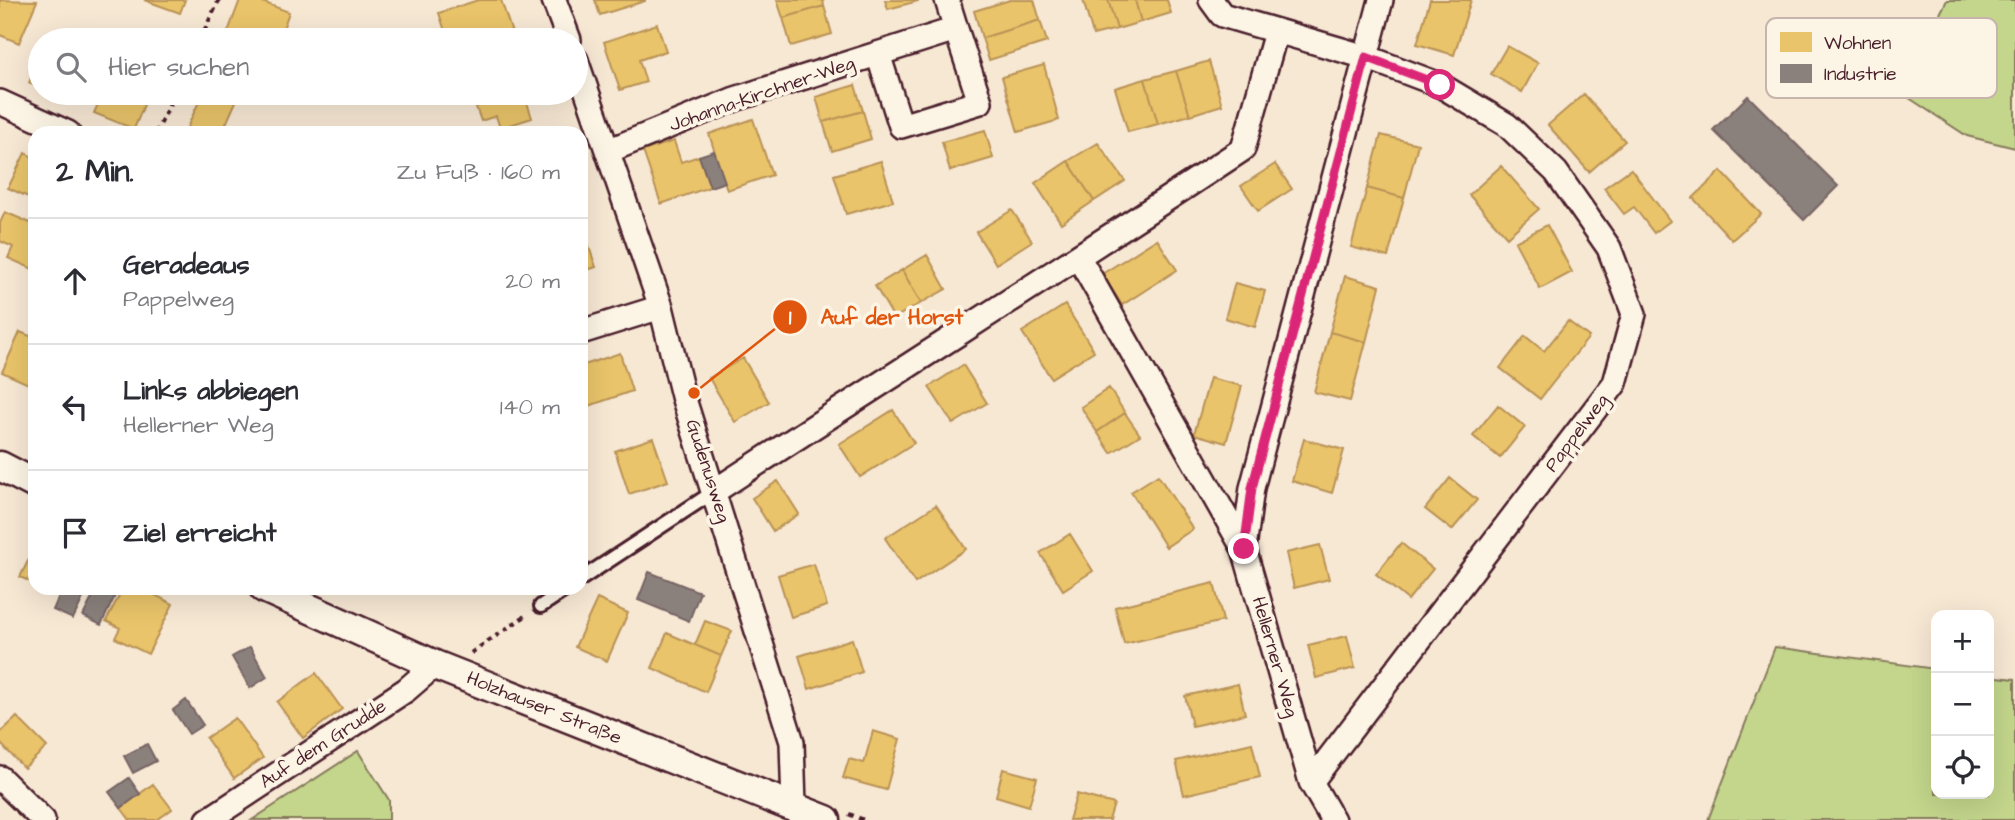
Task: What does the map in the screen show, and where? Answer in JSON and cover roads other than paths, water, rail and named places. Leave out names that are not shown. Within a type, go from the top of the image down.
[{"type":"street","points":[[554,0],[564,28]]},
{"type":"street","name":"Johanna-Kirchner-Weg","points":[[878,54],[901,126],[980,102],[947,0]]},
{"type":"street","name":"Pappelweg","points":[[1211,0],[1222,15],[1366,57],[1440,85],[1507,125],[1556,172],[1609,248],[1634,314],[1615,383],[1311,782]]},
{"type":"street","name":"Hellerner Weg","points":[[1333,820],[1311,782],[1244,549],[1252,488],[1381,0]]},
{"type":"street","name":"Johanna-Kirchner-Weg","points":[[608,151],[735,99],[957,29]]},
{"type":"street","points":[[715,491],[911,363],[1079,258],[1243,149],[1276,32]]},
{"type":"street","name":"Gudenusweg","points":[[588,94],[660,307],[683,396],[792,743],[794,806]]},
{"type":"street","points":[[0,102],[53,126]]},
{"type":"street","points":[[1079,258],[1244,549]]},
{"type":"street","points":[[588,330],[660,307]]},
{"type":"street","points":[[0,466],[28,480]]},
{"type":"street","name":"Holzhauser Straße","points":[[280,595],[435,665],[826,820]]},
{"type":"street","name":"Auf dem Grudde","points":[[208,820],[407,690],[435,665]]},
{"type":"street","points":[[0,778],[43,820]]},
{"type":"lane","points":[[588,574],[715,491]]},
{"type":"lane","points":[[541,606],[558,595]]},
{"type":"place","name":"Auf der Horst","points":[[694,393]]}]
